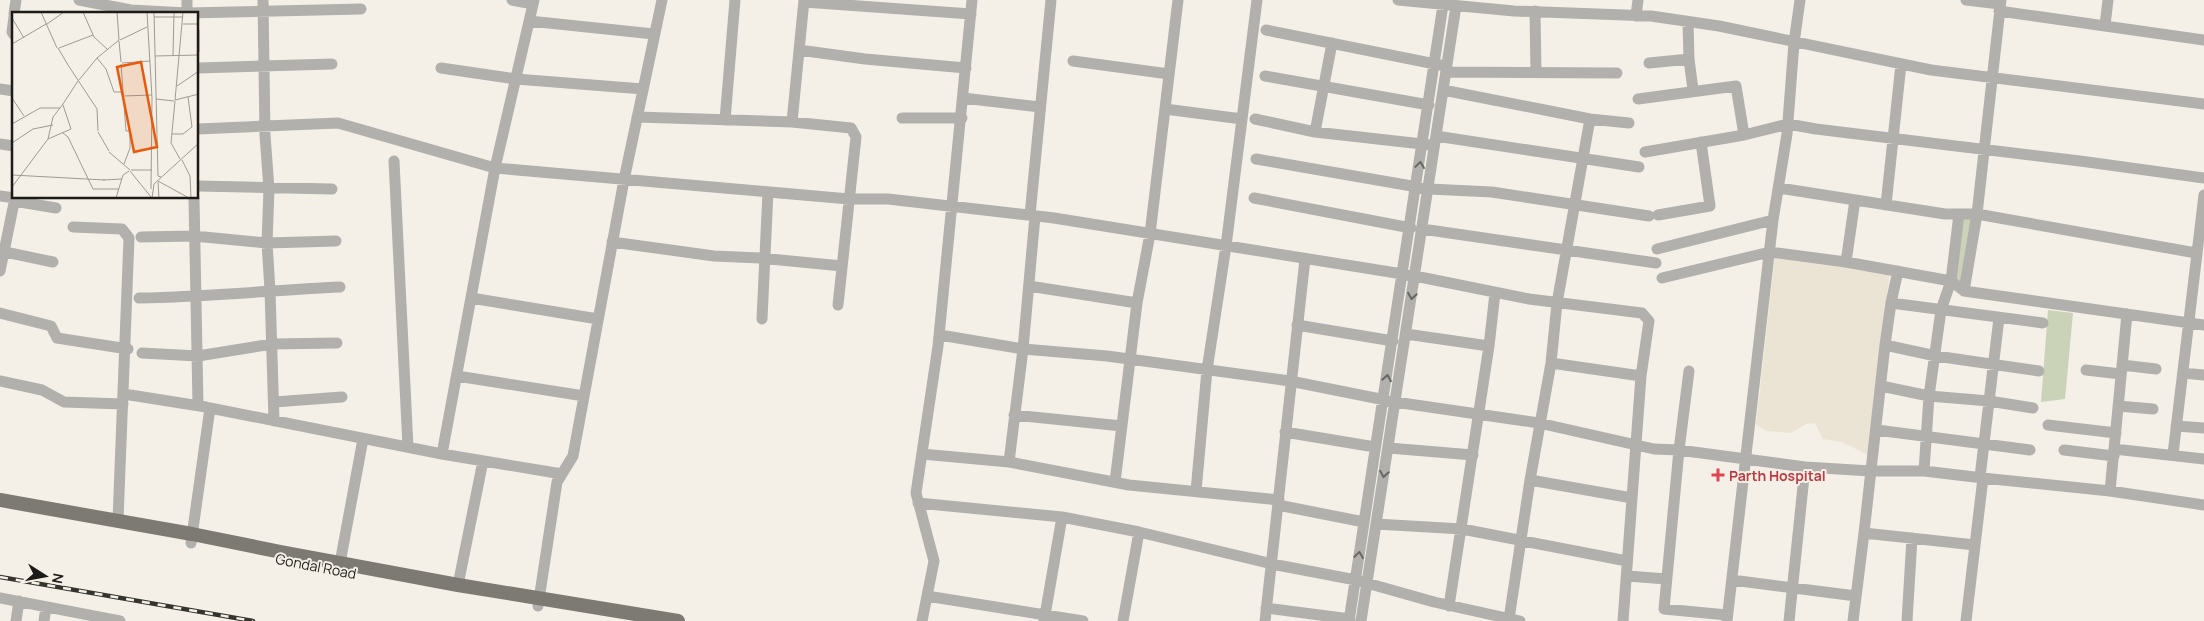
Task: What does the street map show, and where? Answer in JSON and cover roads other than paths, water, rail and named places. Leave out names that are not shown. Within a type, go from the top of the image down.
[{"type":"main road","points":[[0,500],[118,520],[191,538],[340,563],[538,602],[678,621]]},
{"type":"main road","name":"Gondal Road","points":[[0,508],[191,538],[632,621]]},
{"type":"street","points":[[79,0],[131,8],[176,12]]},
{"type":"street","points":[[442,454],[495,168],[534,2],[512,0]]},
{"type":"street","points":[[538,602],[557,482],[573,456],[624,180],[662,0]]},
{"type":"street","points":[[725,120],[735,0]]},
{"type":"street","points":[[922,621],[934,560],[916,493],[940,335],[972,0]]},
{"type":"street","points":[[1009,462],[1029,286],[1040,107],[1051,0]]},
{"type":"street","points":[[1115,482],[1137,303],[1150,234],[1178,0]]},
{"type":"street","points":[[1196,492],[1207,370],[1226,246],[1257,0]]},
{"type":"street","points":[[1398,0],[1456,6],[1486,4],[1535,11],[1547,5],[1688,22],[1902,64],[1993,78],[2204,104]]},
{"type":"street","points":[[1636,16],[1638,0]]},
{"type":"street","points":[[1664,608],[1727,618],[1770,252],[1788,124],[1794,43],[1800,0]]},
{"type":"street","points":[[1966,0],[2105,25],[2204,40]]},
{"type":"street","points":[[2105,25],[2108,0]]},
{"type":"street","points":[[792,122],[804,1],[971,14]]},
{"type":"street","points":[[1431,142],[1429,105],[1443,5]]},
{"type":"street","points":[[1964,290],[1977,214],[1982,150],[1993,78],[2000,5]]},
{"type":"street","points":[[263,6],[269,189],[266,243],[270,290],[274,422]]},
{"type":"street","points":[[198,12],[263,6],[361,9]]},
{"type":"street","points":[[1361,582],[1364,522],[1375,447],[1393,341],[1409,275],[1431,142],[1443,90],[1456,6]]},
{"type":"street","points":[[1535,11],[1536,72]]},
{"type":"street","points":[[529,21],[654,34]]},
{"type":"street","points":[[1688,22],[1692,90]]},
{"type":"street","points":[[1266,30],[1435,64],[1446,69],[1617,73]]},
{"type":"street","points":[[1315,132],[1332,43]]},
{"type":"street","points":[[799,50],[865,59],[966,68]]},
{"type":"street","points":[[1649,62],[1689,59]]},
{"type":"street","points":[[1073,61],[1169,74]]},
{"type":"street","points":[[199,68],[332,64]]},
{"type":"street","points":[[1886,205],[1902,64]]},
{"type":"street","points":[[441,68],[516,79],[643,89]]},
{"type":"street","points":[[1264,76],[1429,105]]},
{"type":"street","points":[[1638,99],[1692,90],[1736,86],[1744,135]]},
{"type":"street","points":[[1443,90],[1590,119],[1629,123]]},
{"type":"street","points":[[964,98],[1040,107]]},
{"type":"street","points":[[1165,109],[1242,119]]},
{"type":"street","points":[[637,117],[792,122],[847,128],[853,131],[856,137],[838,305]]},
{"type":"street","points":[[902,118],[962,118]]},
{"type":"street","points":[[1255,119],[1315,132],[1584,158],[1639,167]]},
{"type":"street","points":[[918,503],[1062,516],[1139,532],[1272,564],[1361,582],[1449,606],[1515,620],[1521,540],[1539,423],[1551,362],[1557,303],[1590,119]]},
{"type":"street","points":[[199,129],[338,123],[495,168],[849,199],[888,199],[1032,215],[1409,275],[1557,303],[1644,314],[1649,321],[1641,376],[1627,561],[1628,576],[1623,621]]},
{"type":"street","points":[[1645,152],[1744,135],[1788,124],[2204,178]]},
{"type":"street","points":[[1256,159],[1423,188],[1492,192],[1653,215],[1710,206],[1701,142]]},
{"type":"street","points":[[394,160],[408,447]]},
{"type":"street","points":[[199,186],[332,189]]},
{"type":"street","points":[[1779,188],[1945,214],[1977,214],[2196,253]]},
{"type":"street","points":[[762,319],[768,192]]},
{"type":"street","points":[[2173,454],[2204,195]]},
{"type":"street","points":[[1254,198],[1416,228],[1656,263]]},
{"type":"street","points":[[0,271],[2,251],[15,199],[56,208]]},
{"type":"street","points":[[191,538],[204,406],[198,356],[194,199]]},
{"type":"street","points":[[1846,262],[1856,200]]},
{"type":"street","points":[[1924,471],[1930,396],[1941,310],[1951,281],[1959,214]]},
{"type":"street","points":[[1657,250],[1774,220]]},
{"type":"street","points":[[73,227],[122,229],[129,238],[127,348],[118,520]]},
{"type":"street","points":[[141,238],[194,236],[266,243],[336,241]]},
{"type":"street","points":[[612,242],[714,256],[765,258],[842,266]]},
{"type":"street","points":[[2,251],[53,262]]},
{"type":"street","points":[[1662,278],[1770,252],[1846,262],[1951,281],[1964,290],[2204,325]]},
{"type":"street","points":[[1265,621],[1290,382],[1306,259]]},
{"type":"street","points":[[1853,621],[1877,430],[1885,345],[1898,271]]},
{"type":"street","points":[[1266,608],[1353,620],[1376,524],[1389,448],[1406,334],[1409,275]]},
{"type":"street","points":[[1029,286],[1137,303]]},
{"type":"street","points":[[139,298],[197,297],[270,290],[340,287]]},
{"type":"street","points":[[1449,606],[1489,346],[1495,292]]},
{"type":"street","points":[[471,298],[598,319]]},
{"type":"street","points":[[1891,303],[2043,323]]},
{"type":"street","points":[[0,313],[52,326],[57,338],[127,348]]},
{"type":"street","points":[[2110,491],[2127,314]]},
{"type":"street","points":[[1966,621],[1999,318]]},
{"type":"street","points":[[1297,325],[1393,341]]},
{"type":"street","points":[[1406,334],[1489,346]]},
{"type":"street","points":[[940,335],[1023,349],[1131,359],[1290,382],[1395,402],[1539,423],[1654,449],[1679,450],[1805,466],[1871,471],[1924,471],[2110,491],[2204,505]]},
{"type":"street","points":[[142,353],[198,356],[272,344],[337,343]]},
{"type":"street","points":[[1885,345],[1936,356],[2039,371]]},
{"type":"street","points":[[1551,362],[1641,376]]},
{"type":"street","points":[[2086,370],[2156,369]]},
{"type":"street","points":[[1663,621],[1679,450],[1690,372]]},
{"type":"street","points":[[2183,373],[2204,375]]},
{"type":"street","points":[[457,376],[584,396]]},
{"type":"street","points":[[0,381],[42,390],[64,402],[123,399],[204,406],[274,422],[442,454],[562,474]]},
{"type":"street","points":[[1881,386],[1930,396],[2033,408]]},
{"type":"street","points":[[274,402],[342,397]]},
{"type":"street","points":[[2118,406],[2153,409]]},
{"type":"street","points":[[1014,415],[1122,426]]},
{"type":"street","points":[[2048,425],[2116,433]]},
{"type":"street","points":[[2176,426],[2204,428]]},
{"type":"street","points":[[1877,430],[2030,450]]},
{"type":"street","points":[[1285,432],[1375,447]]},
{"type":"street","points":[[340,563],[363,438]]},
{"type":"street","points":[[1389,448],[1473,455]]},
{"type":"street","points":[[2064,450],[2173,454],[2204,459]]},
{"type":"street","points":[[922,454],[1009,462],[1115,482],[1278,503],[1364,522]]},
{"type":"street","points":[[458,585],[483,461]]},
{"type":"street","points":[[1789,621],[1805,466]]},
{"type":"street","points":[[1530,480],[1632,498]]},
{"type":"street","points":[[1045,619],[1062,516]]},
{"type":"street","points":[[1376,524],[1462,529],[1627,561]]},
{"type":"street","points":[[1123,621],[1139,532]]},
{"type":"street","points":[[1864,533],[1975,545]]},
{"type":"street","points":[[1907,621],[1912,538]]},
{"type":"street","points":[[1628,576],[1666,579]]},
{"type":"street","points":[[1732,580],[1856,596]]},
{"type":"street","points":[[927,596],[1045,619],[1083,621]]},
{"type":"street","points":[[0,598],[46,607],[83,618],[120,621]]},
{"type":"street","points":[[16,621],[20,601]]},
{"type":"street","points":[[44,621],[46,607]]},
{"type":"railway","points":[[0,577],[253,621]]},
{"type":"place","name":"Parth Hospital","points":[[1718,475]]}]
